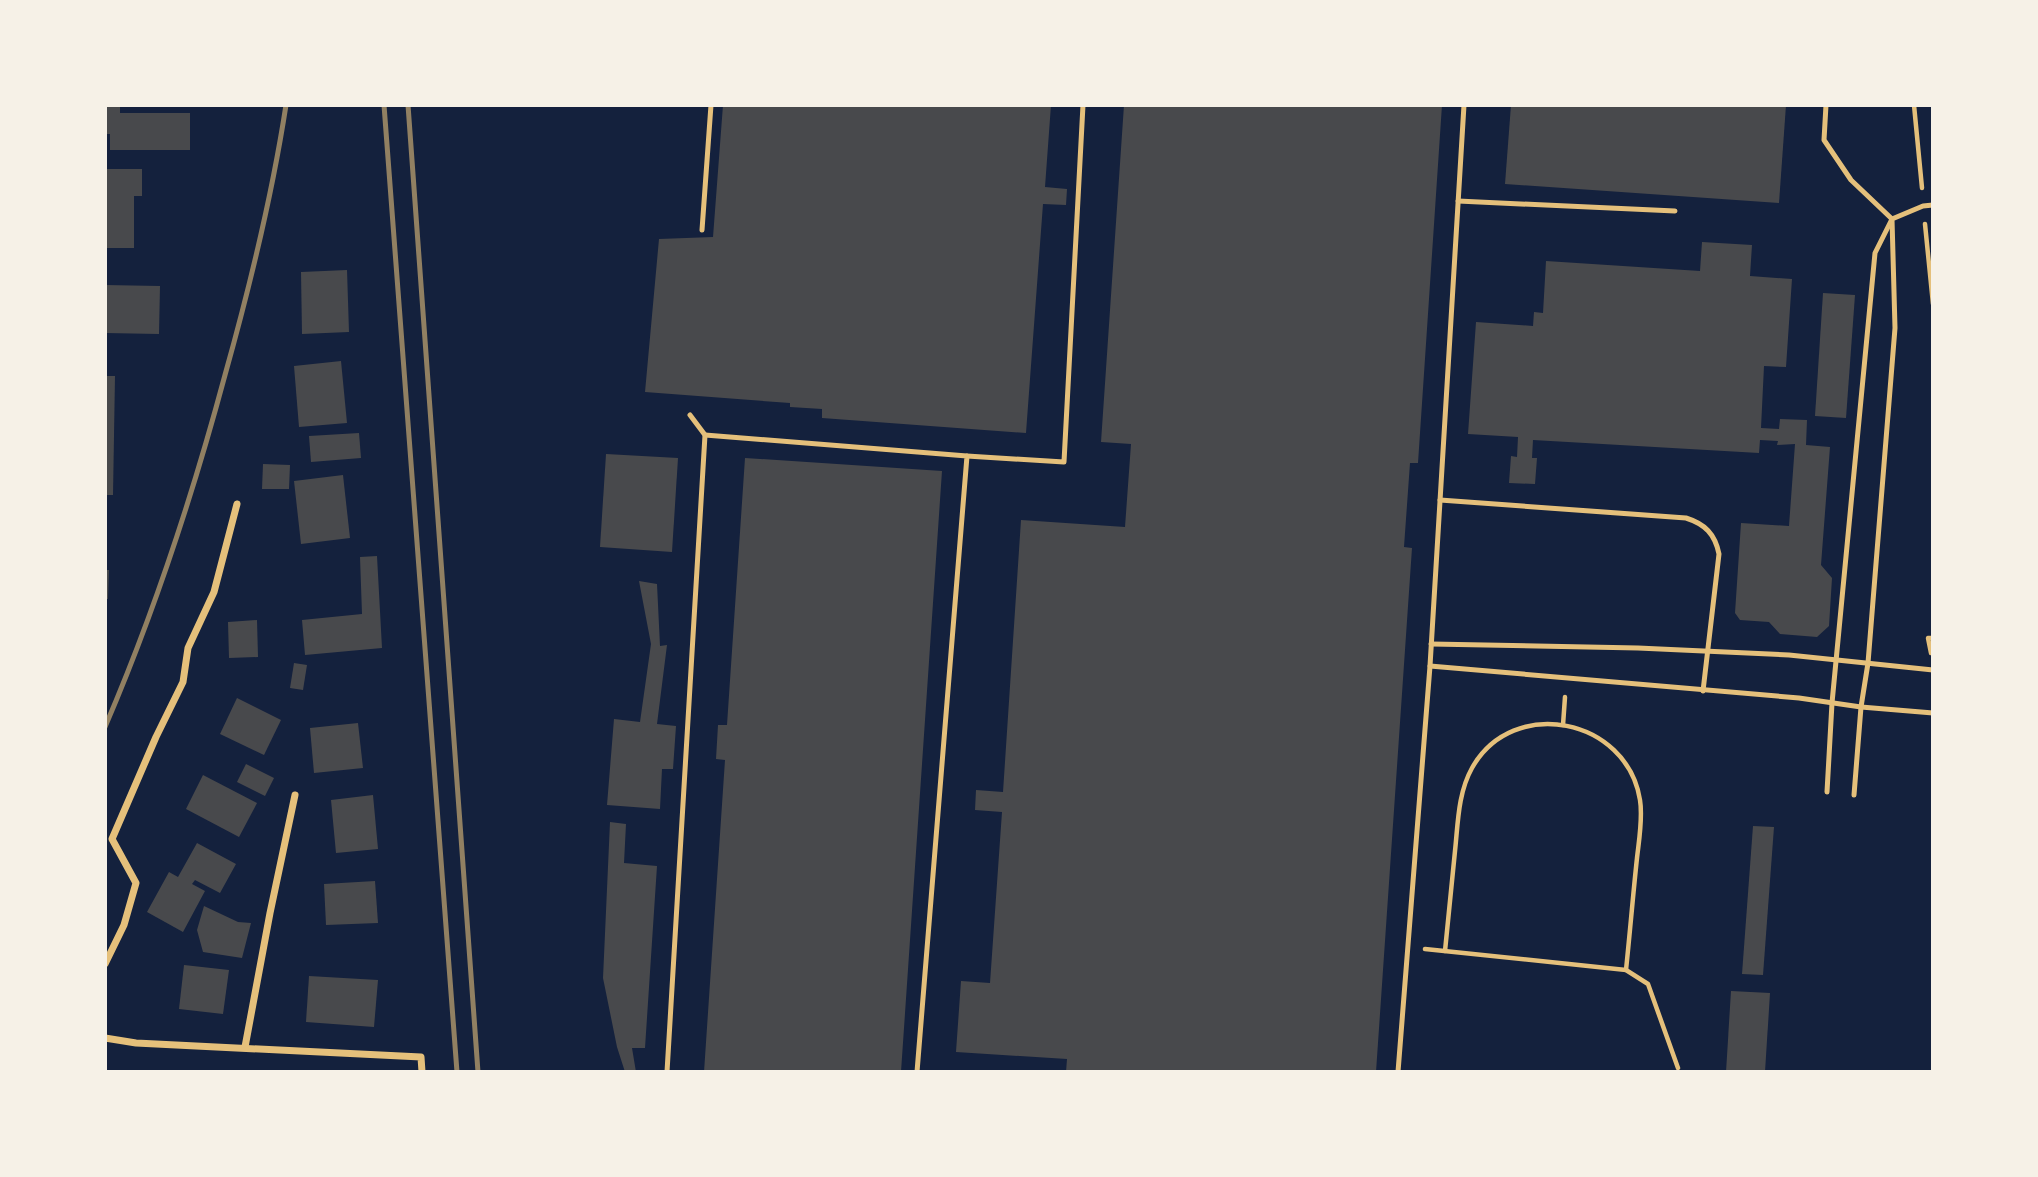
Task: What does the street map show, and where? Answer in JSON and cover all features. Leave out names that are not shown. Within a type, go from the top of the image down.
[{"type":"street","points":[[105,964],[124,925],[136,883],[112,839],[183,682],[188,648],[215,592],[237,504]]},
{"type":"street","points":[[245,1046],[295,795]]},
{"type":"street","points":[[105,1038],[136,1043],[245,1046],[421,1057],[422,1072]]},
{"type":"lane","points":[[702,230],[710,105]]},
{"type":"lane","points":[[705,435],[1064,462],[1083,105]]},
{"type":"lane","points":[[1398,1072],[1430,666],[1464,105]]},
{"type":"lane","points":[[1826,105],[1825,140],[1851,180],[1892,219],[1895,328],[1868,663],[1861,707],[1854,795]]},
{"type":"lane","points":[[1458,201],[1675,211]]},
{"type":"lane","points":[[1827,792],[1832,703],[1875,253],[1892,219],[1923,206],[1933,205]]},
{"type":"lane","points":[[667,1072],[705,435],[690,415]]},
{"type":"lane","points":[[917,1072],[967,456]]},
{"type":"lane","points":[[1440,500],[1685,518],[1698,522],[1710,531],[1719,554],[1703,691]]},
{"type":"lane","points":[[1431,644],[1708,652],[1838,659],[1933,670]]},
{"type":"lane","points":[[1430,666],[1799,698],[1933,713]]},
{"type":"path","points":[[1563,725],[1566,679]]},
{"type":"path","points":[[1445,951],[1460,797],[1472,767],[1493,743],[1517,729],[1548,723],[1580,727],[1608,743],[1630,770],[1640,800],[1640,832],[1626,970]]},
{"type":"path","points":[[1408,948],[1626,970],[1648,984],[1678,1068]]},
{"type":"building","points":[[105,105],[120,105],[120,113],[190,113],[190,150],[110,150],[110,134],[105,134]]},
{"type":"building","points":[[723,105],[1051,105],[1045,187],[1067,189],[1066,205],[1043,204],[1026,433],[822,418],[822,409],[790,407],[790,403],[645,392],[659,239],[713,237]]},
{"type":"building","points":[[1124,105],[1442,105],[1418,463],[1410,463],[1404,547],[1412,548],[1376,1072],[1066,1072],[1067,1059],[956,1052],[961,981],[990,983],[1002,812],[975,810],[976,790],[1003,792],[1021,520],[1125,527],[1131,444],[1101,442]]},
{"type":"building","points":[[1511,105],[1786,105],[1779,203],[1505,184]]},
{"type":"building","points":[[105,169],[142,169],[142,196],[134,196],[134,248],[105,248]]},
{"type":"building","points":[[1702,242],[1752,245],[1750,276],[1792,279],[1786,367],[1764,366],[1761,428],[1779,429],[1780,419],[1807,420],[1806,445],[1830,447],[1821,565],[1832,578],[1829,626],[1817,637],[1780,634],[1769,622],[1740,620],[1735,613],[1741,523],[1789,526],[1795,444],[1777,445],[1778,441],[1760,440],[1759,453],[1533,440],[1532,458],[1537,458],[1535,484],[1509,483],[1511,456],[1517,457],[1518,437],[1468,434],[1476,322],[1533,326],[1534,312],[1543,313],[1546,261],[1700,271]]},
{"type":"building","points":[[347,270],[349,332],[302,334],[301,272]]},
{"type":"building","points":[[105,285],[160,286],[159,334],[105,333]]},
{"type":"building","points":[[1823,293],[1855,295],[1846,418],[1815,416]]},
{"type":"building","points":[[341,361],[347,423],[299,427],[294,366]]},
{"type":"building","points":[[105,376],[115,376],[113,495],[105,495]]},
{"type":"building","points":[[359,433],[361,458],[311,462],[309,436]]},
{"type":"building","points":[[606,454],[678,458],[672,552],[600,547]]},
{"type":"building","points":[[745,458],[942,471],[901,1072],[704,1072],[725,760],[716,759],[718,725],[727,725]]},
{"type":"building","points":[[263,464],[290,465],[289,489],[262,489]]},
{"type":"building","points":[[343,475],[350,538],[301,544],[294,481]]},
{"type":"building","points":[[377,556],[382,648],[305,655],[302,620],[362,614],[360,557]]},
{"type":"building","points":[[105,570],[109,570],[108,599],[105,599]]},
{"type":"building","points":[[639,581],[657,584],[660,646],[667,645],[657,724],[676,726],[673,769],[662,769],[660,809],[607,805],[614,719],[640,722],[651,644]]},
{"type":"building","points":[[257,620],[258,657],[229,658],[228,622]]},
{"type":"building","points":[[294,663],[307,665],[303,690],[290,688]]},
{"type":"building","points":[[237,698],[281,720],[264,755],[220,734]]},
{"type":"building","points":[[358,723],[363,768],[314,773],[310,728]]},
{"type":"building","points":[[246,764],[274,778],[265,796],[237,782]]},
{"type":"building","points":[[203,775],[257,803],[239,837],[186,809]]},
{"type":"building","points":[[373,795],[378,849],[336,853],[331,800]]},
{"type":"building","points":[[610,822],[626,824],[624,863],[657,866],[645,1048],[632,1048],[636,1072],[625,1072],[603,978]]},
{"type":"building","points":[[1753,826],[1774,827],[1763,975],[1742,974]]},
{"type":"building","points":[[197,843],[236,864],[220,893],[195,880],[192,884],[205,891],[183,932],[147,912],[169,872],[178,877]]},
{"type":"building","points":[[375,881],[378,923],[326,925],[324,884]]},
{"type":"building","points":[[204,906],[238,922],[251,923],[242,958],[203,952],[197,930]]},
{"type":"building","points":[[184,965],[229,970],[223,1014],[179,1009]]},
{"type":"building","points":[[309,976],[378,980],[374,1027],[306,1022]]},
{"type":"building","points":[[1731,991],[1770,993],[1765,1072],[1726,1072]]},
{"type":"railway","points":[[105,727],[156,597],[213,420],[260,241],[286,105]]},
{"type":"railway","points":[[384,105],[457,1072]]},
{"type":"railway","points":[[408,105],[478,1072]]}]
